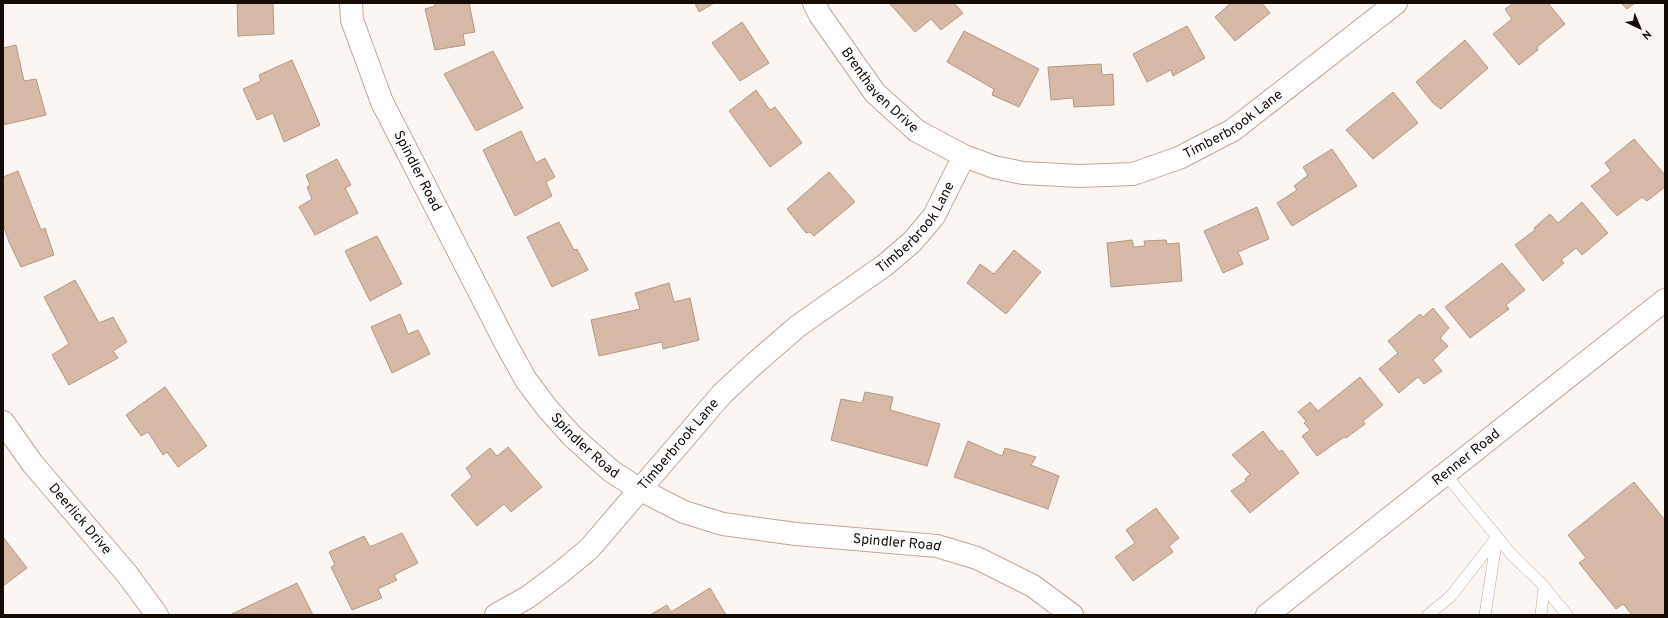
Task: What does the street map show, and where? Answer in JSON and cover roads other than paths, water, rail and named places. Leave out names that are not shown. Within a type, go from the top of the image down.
[{"type":"street","name":"Spindler Road","points":[[351,3],[352,20],[382,102],[464,265],[526,380],[547,408],[572,436],[611,471],[639,489],[684,512],[723,524],[796,534],[937,546],[971,556],[1033,586],[1072,615]]},
{"type":"street","name":"Brenthaven Drive","points":[[814,3],[820,15],[875,93],[917,131],[964,156]]},
{"type":"street","name":"Timberbrook Lane","points":[[496,615],[528,597],[589,549],[722,394],[753,365],[798,326],[885,265],[912,242],[934,216],[964,156],[994,167],[1023,173],[1079,176],[1133,174],[1178,158],[1233,130],[1396,3]]},
{"type":"street","name":"Renner Road","points":[[1268,615],[1665,300]]},
{"type":"street","name":"Deerlick Drive","points":[[3,422],[32,463],[127,574],[158,615]]},
{"type":"lane","points":[[1445,474],[1512,555],[1544,587],[1567,615]]},
{"type":"lane","points":[[1428,615],[1451,596],[1497,537]]},
{"type":"lane","points":[[1486,615],[1497,537]]},
{"type":"lane","points":[[1541,615],[1544,587]]}]
